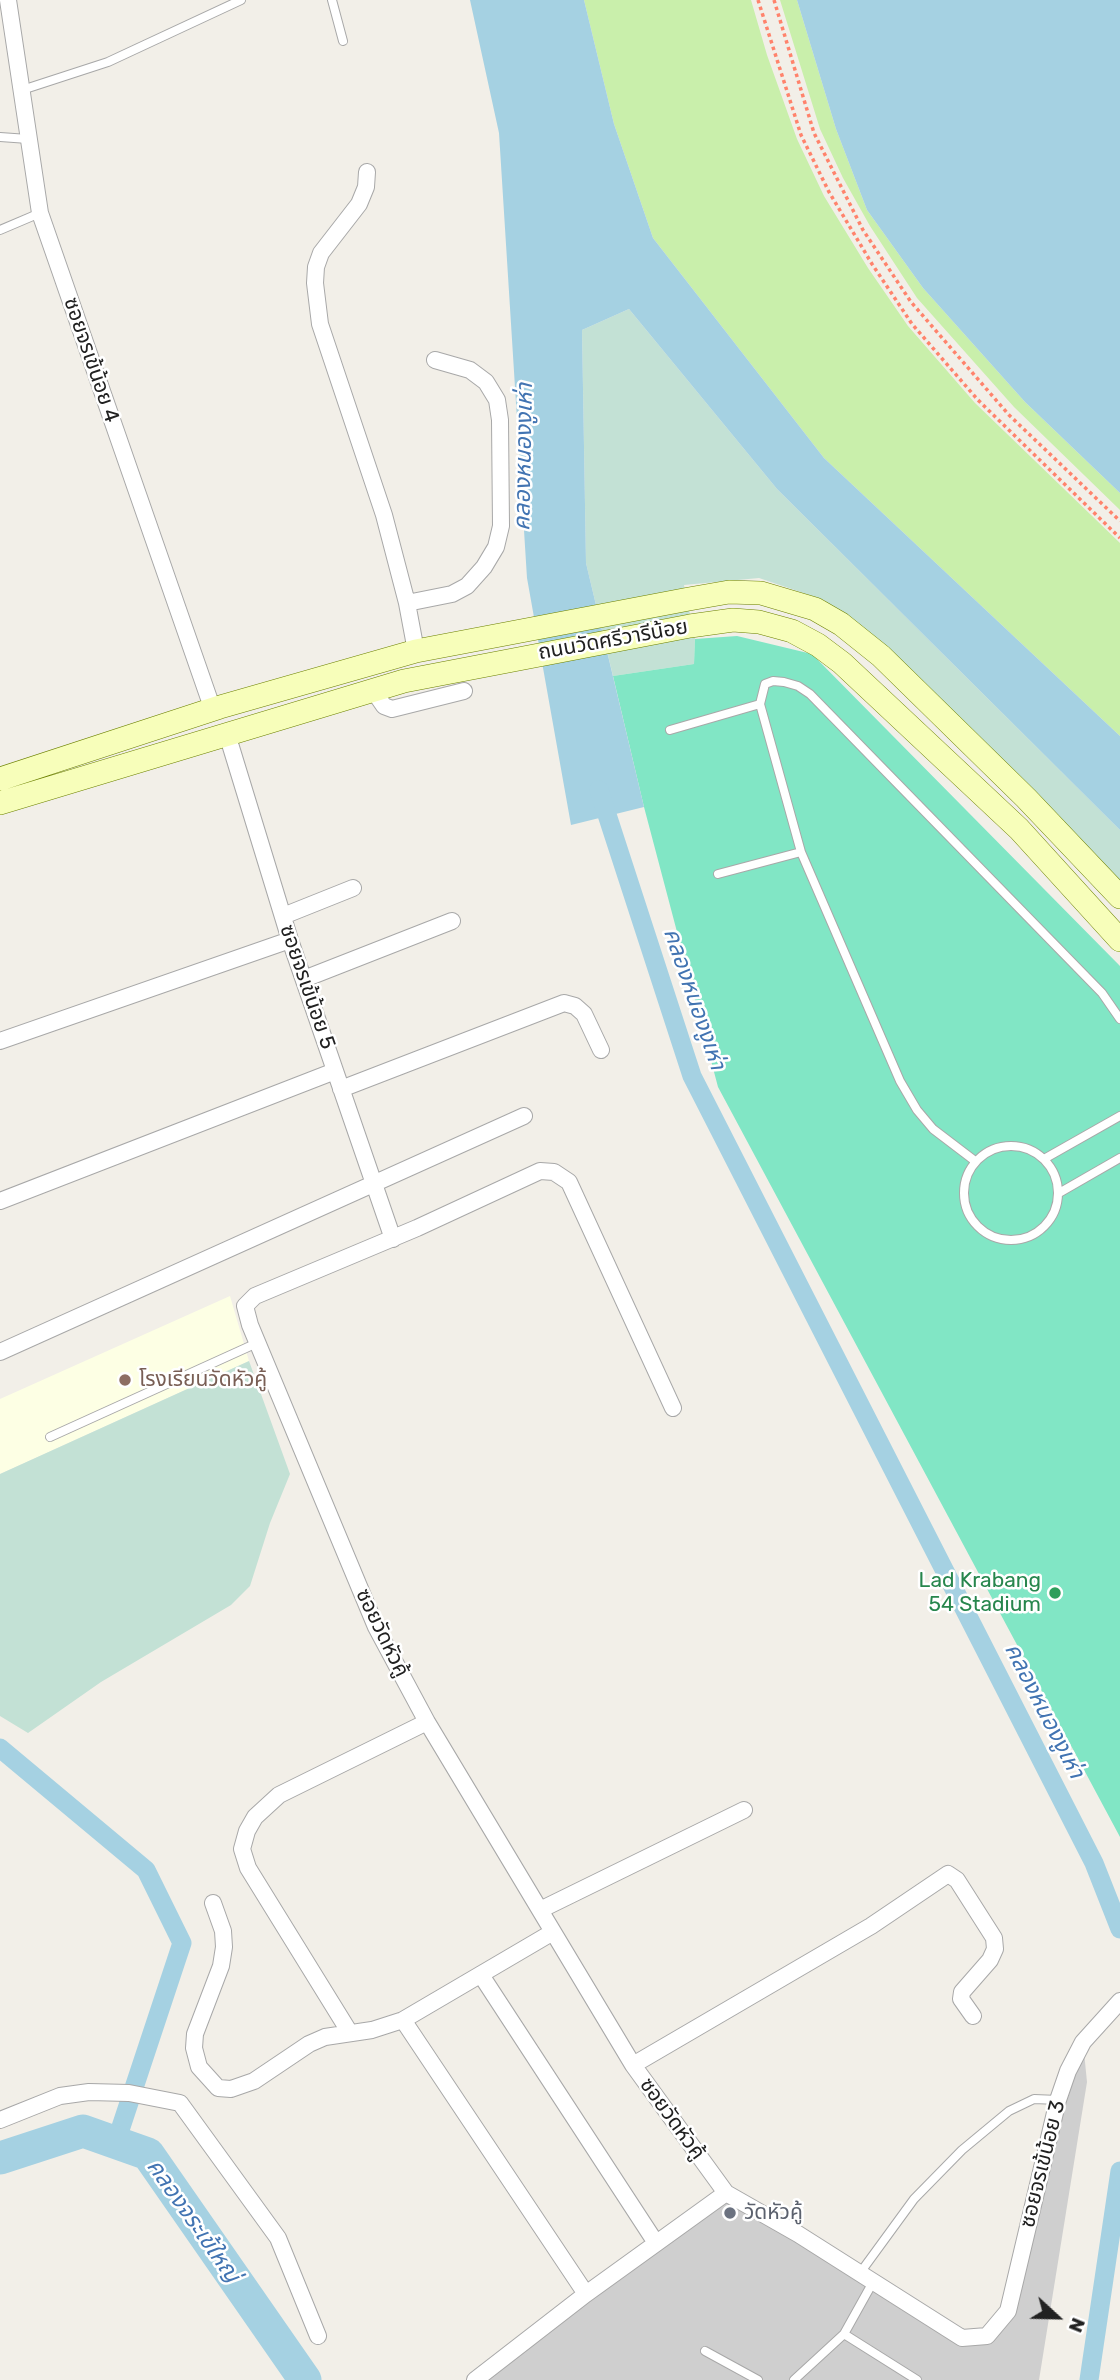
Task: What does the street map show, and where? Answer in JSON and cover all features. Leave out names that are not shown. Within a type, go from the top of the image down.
[{"type":"main road","name":"ถนนวัดศรีวารีน้อย","points":[[0,779],[213,710],[423,650],[689,598],[729,592],[761,593],[816,610],[841,624],[881,656],[1016,788],[1120,897]]},
{"type":"main road","name":"ถนนวัดศรีวารีน้อย","points":[[0,803],[437,673],[690,626],[733,620],[759,622],[792,631],[818,645],[842,663],[1008,818],[1120,940]]},
{"type":"main road","points":[[213,710],[227,734]]},
{"type":"street","name":"ซอยจรเข้น้อย 4","points":[[8,0],[40,213],[213,710]]},
{"type":"street","points":[[368,172],[366,187],[359,204],[321,253],[316,267],[315,283],[320,324],[384,515],[407,603],[423,650]]},
{"type":"street","points":[[407,603],[452,594],[467,586],[484,567],[496,547],[501,526],[500,420],[497,400],[486,382],[470,370],[435,360]]},
{"type":"street","points":[[373,690],[384,706],[392,709],[464,691]]},
{"type":"street","name":"ซอยจรเข้น้อย 5","points":[[227,734],[290,940],[393,1239]]},
{"type":"street","points":[[283,916],[353,888]]},
{"type":"street","points":[[304,979],[452,921]]},
{"type":"street","points":[[0,1041],[290,940]]},
{"type":"street","points":[[341,1088],[564,1003],[575,1006],[584,1014],[601,1050]]},
{"type":"street","points":[[0,1201],[335,1071]]},
{"type":"street","points":[[0,1352],[524,1116]]},
{"type":"street","name":"ซอยวัดหัวคู้","points":[[673,1408],[569,1182],[554,1172],[540,1171],[393,1239],[255,1296],[245,1306],[257,1343],[376,1627],[427,1722],[633,2065],[726,2193],[798,2234],[962,2338],[987,2336]]},
{"type":"street","points":[[350,2033],[248,1868],[242,1849],[247,1831],[255,1817],[279,1795],[427,1722]]},
{"type":"street","points":[[540,1910],[744,1810]]},
{"type":"street","points":[[633,2065],[871,1926],[948,1874],[957,1880],[994,1938],[995,1949],[990,1960],[962,1992],[961,1999],[973,2017]]},
{"type":"street","points":[[213,1903],[223,1931],[224,1947],[221,1966],[195,2034],[194,2048],[200,2067],[218,2088],[231,2089],[254,2081],[309,2044],[325,2037],[372,2030],[403,2021],[553,1932]]},
{"type":"street","points":[[481,1975],[656,2244]]},
{"type":"street","name":"ซอยจรเข้น้อย 3","points":[[987,2336],[1008,2311],[1058,2101],[1068,2071],[1083,2042],[1120,2001]]},
{"type":"street","points":[[403,2021],[586,2294]]},
{"type":"street","points":[[0,2120],[60,2096],[89,2092],[129,2092],[183,2106],[283,2248],[318,2336]]},
{"type":"street","points":[[475,2380],[586,2294],[726,2193]]},
{"type":"lane","points":[[22,90],[108,62],[241,0]]},
{"type":"lane","points":[[332,0],[343,41]]},
{"type":"lane","points":[[0,137],[28,139]]},
{"type":"lane","points":[[0,230],[40,213]]},
{"type":"lane","points":[[975,1161],[933,1129],[917,1110],[900,1081],[801,852],[760,704],[765,684],[773,681],[798,686],[810,694],[1102,993],[1120,1019]]},
{"type":"lane","points":[[670,730],[760,704]]},
{"type":"lane","points":[[718,874],[801,852]]},
{"type":"lane","points":[[1044,1159],[1120,1115]]},
{"type":"lane","points":[[1010,1145],[1028,1149],[1044,1159],[1055,1175],[1059,1193],[1054,1213],[1042,1230],[1024,1240],[1003,1241],[984,1233],[970,1219],[963,1199],[965,1179],[975,1161],[991,1150],[1010,1145]]},
{"type":"lane","points":[[1059,1193],[1119,1162]]},
{"type":"lane","points":[[50,1437],[257,1343]]},
{"type":"lane","points":[[794,2380],[844,2334],[867,2278],[914,2199],[962,2150],[1009,2111],[1034,2099],[1058,2101]]},
{"type":"lane","points":[[844,2334],[917,2380]]},
{"type":"lane","points":[[705,2351],[751,2379]]},
{"type":"path","points":[[758,0],[801,135],[829,192],[912,324],[978,400],[1120,538]]},
{"type":"path","points":[[774,0],[814,133],[863,230],[911,302],[1009,415],[1120,521]]},
{"type":"shaded area","points":[[629,309],[777,489],[1120,830],[1120,881],[1004,763],[824,600],[759,578],[684,585],[695,639],[694,664],[613,676],[586,563],[582,330]]},
{"type":"shaded area","name":"โรงเรียนวัดหัวคู้","points":[[230,1296],[249,1361],[0,1474],[0,1399]]},
{"type":"shaded area","points":[[249,1361],[290,1474],[270,1523],[250,1586],[231,1605],[101,1682],[28,1733],[0,1716],[0,1474]]},
{"type":"shaded area","name":"วัดหัวคู้","points":[[1083,2042],[1087,2082],[1039,2380],[475,2380],[726,2193],[962,2338],[987,2336],[1008,2310],[1058,2101]]},
{"type":"green space","points":[[584,0],[751,0],[797,139],[824,196],[868,268],[908,326],[975,403],[1120,543],[1120,736],[824,458],[653,238],[614,124]]},
{"type":"green space","points":[[780,0],[797,0],[836,129],[867,210],[923,288],[1025,402],[1120,493],[1120,510],[1014,407],[917,298],[870,226],[820,129]]},
{"type":"green space","points":[[737,636],[812,654],[1120,966],[1120,1837],[718,1087],[644,807],[613,676],[694,664],[695,639]]},
{"type":"water","points":[[470,0],[584,0],[614,124],[653,238],[824,458],[1120,736],[1120,830],[777,489],[629,309],[582,330],[586,563],[644,807],[571,825],[527,578],[499,133]]},
{"type":"water","points":[[797,0],[1120,0],[1120,493],[1025,402],[923,288],[867,210],[836,129]]},
{"type":"waterway","name":"คลองหนองงูเห่า","points":[[599,790],[692,1076],[1094,1863],[1120,1929]]},
{"type":"waterway","points":[[0,1748],[146,1870],[182,1943],[116,2142]]},
{"type":"waterway","name":"คลองจระเข้ใหญ่","points":[[0,2158],[83,2131],[148,2154],[305,2380]]},
{"type":"waterway","name":"คลองหนองงูเห่า","points":[[1089,2380],[1120,2171]]},
{"type":"place","name":"โรงเรียนวัดหัวคู้","points":[[125,1380]]},
{"type":"place","name":"Lad Krabang 54 Stadium","points":[[1055,1593]]},
{"type":"place","name":"วัดหัวคู้","points":[[730,2213]]}]
